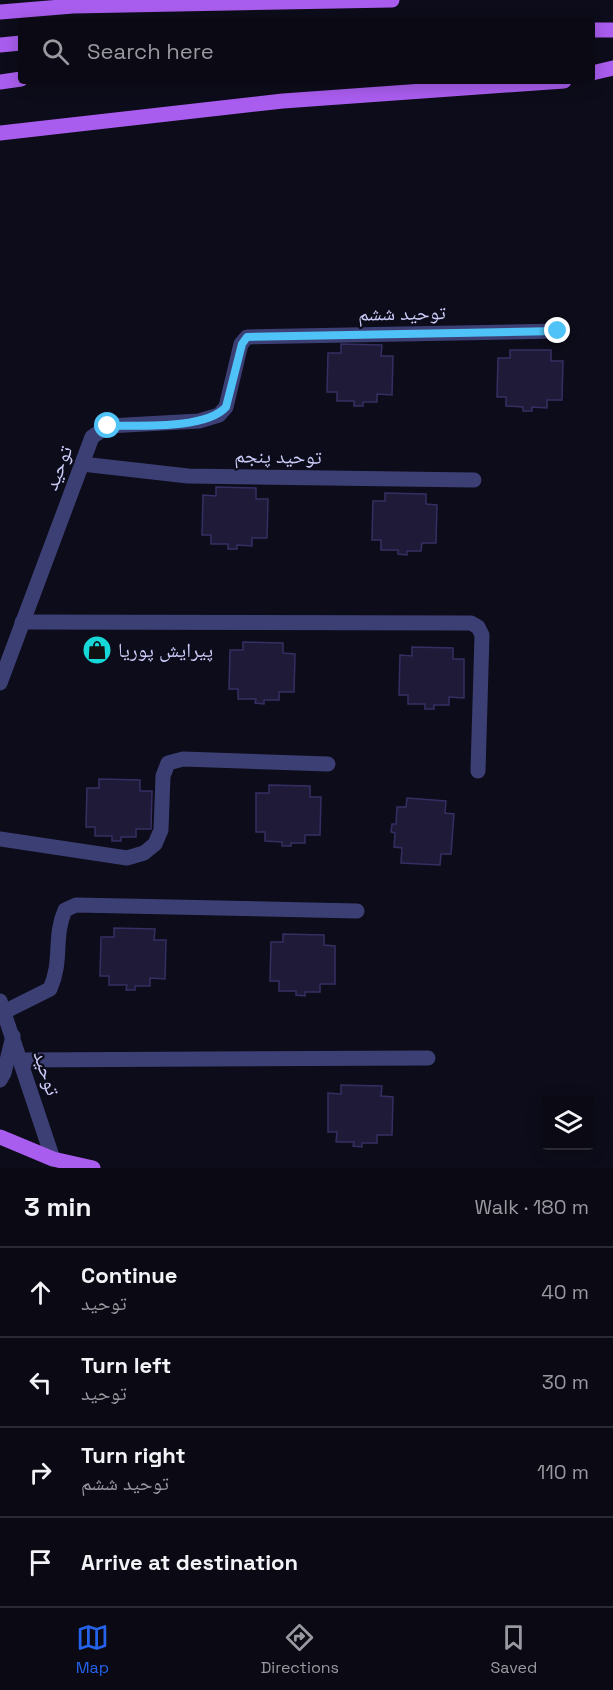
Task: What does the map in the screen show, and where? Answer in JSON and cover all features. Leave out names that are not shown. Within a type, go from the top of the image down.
[{"type":"main road","points":[[0,12],[73,6],[392,0]]},
{"type":"main road","points":[[595,30],[613,30]]},
{"type":"main road","points":[[0,45],[18,42]]},
{"type":"main road","points":[[595,65],[612,68]]},
{"type":"main road","points":[[595,72],[612,68]]},
{"type":"main road","points":[[0,82],[18,79]]},
{"type":"main road","points":[[0,133],[284,101],[522,84]]},
{"type":"main road","points":[[0,1137],[53,1164],[93,1168]]},
{"type":"street","name":"توحید ششم","points":[[247,337],[558,331]]},
{"type":"street","name":"توحید","points":[[0,683],[92,437],[108,426],[189,422],[219,415],[226,407],[242,344],[247,337]]},
{"type":"street","name":"توحید پنجم","points":[[82,464],[188,476],[474,480]]},
{"type":"street","points":[[21,622],[471,623],[478,627],[482,635],[478,771]]},
{"type":"street","points":[[0,840],[127,858],[144,853],[155,844],[161,830],[163,776],[168,763],[183,759],[328,764]]},
{"type":"street","points":[[2,1007],[50,989],[58,967],[60,921],[65,910],[76,905],[357,911]]},
{"type":"street","name":"توحید","points":[[2,1007],[53,1164]]},
{"type":"street","points":[[0,1080],[4,1073],[12,1036]]},
{"type":"street","points":[[21,1060],[428,1059]]},
{"type":"building","points":[[341,344],[382,345],[381,356],[393,356],[392,395],[377,394],[377,402],[363,402],[363,406],[354,406],[354,401],[337,401],[337,392],[327,392],[328,353],[341,353]]},
{"type":"building","points":[[510,350],[551,350],[551,361],[563,361],[562,400],[547,400],[547,408],[532,407],[532,411],[523,411],[523,407],[506,406],[506,397],[497,397],[498,358],[510,358]]},
{"type":"building","points":[[216,487],[256,488],[256,499],[268,499],[267,538],[252,538],[252,546],[237,545],[237,549],[228,549],[228,544],[211,544],[211,535],[202,535],[203,495],[216,496]]},
{"type":"building","points":[[385,493],[426,494],[426,504],[437,505],[436,543],[422,543],[421,551],[407,551],[407,555],[398,554],[398,550],[381,550],[381,540],[372,540],[373,501],[385,501]]},
{"type":"building","points":[[243,642],[283,643],[283,653],[295,654],[294,692],[279,692],[279,700],[264,700],[264,704],[255,703],[256,699],[238,699],[238,689],[229,689],[230,650],[243,650]]},
{"type":"building","points":[[412,647],[453,648],[453,659],[464,659],[464,698],[449,697],[449,705],[434,705],[434,709],[425,709],[425,704],[408,704],[408,695],[399,695],[400,655],[412,656]]},
{"type":"building","points":[[99,779],[140,780],[140,791],[152,791],[151,829],[136,829],[136,837],[121,837],[121,841],[112,841],[112,836],[95,836],[95,827],[86,827],[87,788],[99,788]]},
{"type":"building","points":[[269,785],[310,786],[310,797],[321,797],[320,835],[305,835],[305,843],[291,843],[291,846],[282,846],[282,842],[265,841],[265,832],[256,832],[256,793],[269,793]]},
{"type":"building","points":[[407,798],[446,801],[445,813],[454,814],[451,854],[441,854],[440,865],[401,863],[402,848],[394,847],[395,833],[391,832],[392,824],[396,824],[397,807],[406,807]]},
{"type":"building","points":[[114,928],[155,929],[154,940],[166,940],[165,979],[150,978],[150,986],[135,986],[135,990],[126,990],[127,985],[109,985],[109,976],[100,976],[101,937],[114,937]]},
{"type":"building","points":[[283,934],[324,935],[324,945],[335,946],[335,984],[320,984],[320,992],[305,992],[305,996],[296,995],[296,991],[279,991],[279,981],[270,981],[271,942],[283,942]]},
{"type":"building","points":[[341,1085],[382,1086],[381,1096],[393,1097],[392,1135],[377,1135],[377,1143],[362,1143],[362,1147],[353,1146],[354,1142],[336,1142],[337,1132],[328,1132],[328,1093],[341,1094]]},
{"type":"place","name":"پیرایش پوریا","points":[[97,650]]},
{"type":"route","points":[[108,426],[189,422],[219,415],[226,407],[243,340],[247,337],[558,331]]}]
